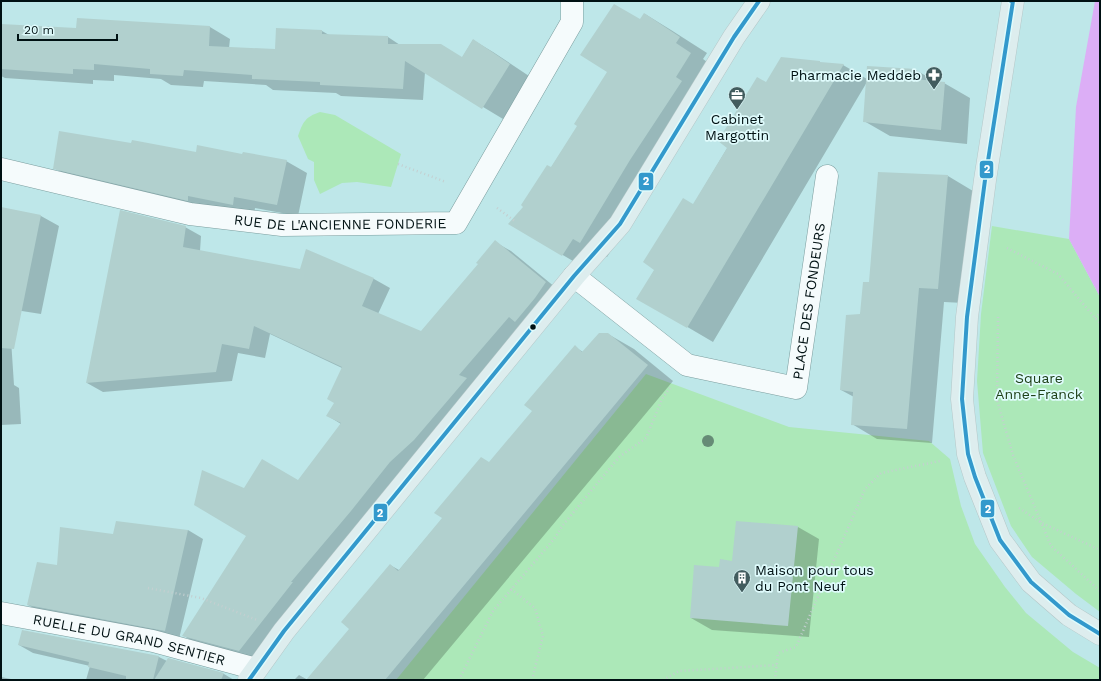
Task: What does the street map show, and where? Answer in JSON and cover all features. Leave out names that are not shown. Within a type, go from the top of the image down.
[{"type":"main road","points":[[253,675],[284,631],[574,276],[620,224],[734,37],[759,1]]},
{"type":"main road","points":[[1012,1],[985,180],[967,317],[962,399],[968,454],[975,477],[1000,540],[1031,582],[1069,615],[1100,634]]},
{"type":"street","name":"RUE DE L'ANCIENNE FONDERIE","points":[[1,169],[190,214],[282,225],[456,223],[572,22],[572,1]]},
{"type":"street","name":"PLACE DES FONDEURS","points":[[574,276],[687,365],[796,388],[827,176]]},
{"type":"street","name":"RUELLE DU GRAND SENTIER","points":[[1,613],[153,641],[253,675]]},
{"type":"path","points":[[398,164],[474,193]]},
{"type":"path","points":[[1006,255],[1007,248],[1058,274],[1100,323]]},
{"type":"path","points":[[1095,318],[1100,313]]},
{"type":"path","points":[[998,316],[997,400],[1013,454],[1051,546],[1100,591]]},
{"type":"path","points":[[459,680],[493,611],[619,457],[646,438],[662,399],[687,365]]},
{"type":"path","points":[[776,680],[778,653],[796,647],[865,489],[881,473],[950,459],[975,477]]},
{"type":"path","points":[[1042,523],[1100,550]]},
{"type":"path","points":[[148,588],[201,598],[284,631]]},
{"type":"path","points":[[511,589],[536,608],[543,636],[532,680]]},
{"type":"path","points":[[663,680],[679,671],[777,665]]},
{"type":"green space","points":[[320,112],[335,115],[401,154],[391,187],[357,182],[342,183],[320,194],[314,180],[314,162],[308,159],[298,136],[305,121],[311,116]]},
{"type":"green space","name":"Square Anne-Franck","points":[[992,226],[1069,239],[1100,297],[1100,612],[1032,557],[1011,526],[983,453],[977,381],[981,314]]},
{"type":"green space","points":[[646,374],[789,427],[929,441],[950,459],[961,506],[975,544],[1005,587],[1026,613],[1073,652],[1100,668],[1100,680],[396,680]]},
{"type":"shaded area","points":[[1095,1],[1100,1],[1100,297],[1069,239],[1076,107]]},
{"type":"building","points":[[614,4],[640,19],[644,13],[680,37],[676,43],[691,53],[676,77],[682,81],[630,160],[580,243],[573,239],[562,256],[508,224],[523,207],[521,205],[547,165],[551,167],[577,126],[574,124],[607,72],[580,55]]},
{"type":"building","points":[[77,18],[210,26],[209,46],[275,49],[276,28],[322,30],[322,34],[388,36],[388,44],[441,44],[462,57],[473,39],[510,64],[482,109],[405,61],[403,89],[320,85],[320,82],[252,79],[252,75],[184,70],[183,76],[150,74],[150,69],[94,64],[94,70],[73,69],[73,74],[1,69],[1,24],[76,28]]},
{"type":"building","points":[[781,57],[844,64],[687,328],[636,299],[654,270],[643,262],[683,198],[693,204],[727,148],[718,141],[757,77],[766,82]]},
{"type":"building","points":[[867,66],[916,69],[915,79],[945,82],[941,130],[863,122]]},
{"type":"building","points":[[59,131],[131,143],[132,140],[196,152],[197,145],[242,154],[243,152],[287,160],[277,205],[234,197],[233,205],[188,196],[188,201],[53,169]]},
{"type":"building","points":[[878,172],[948,175],[938,289],[919,288],[907,429],[851,425],[853,392],[840,390],[846,315],[860,314],[863,282],[869,282]]},
{"type":"building","points":[[1,207],[41,215],[14,349],[1,348]]},
{"type":"building","points":[[120,210],[186,226],[183,247],[300,269],[306,249],[374,278],[362,306],[421,331],[478,264],[476,263],[495,240],[546,282],[515,322],[509,317],[459,375],[467,378],[414,440],[390,462],[291,582],[293,582],[239,651],[182,636],[246,536],[194,505],[202,470],[244,488],[262,459],[298,480],[341,423],[326,416],[334,403],[327,399],[342,367],[254,326],[249,349],[222,344],[216,372],[86,383]]},
{"type":"building","points":[[599,333],[608,333],[648,365],[385,680],[306,680],[349,629],[341,622],[390,564],[398,571],[442,518],[434,513],[481,457],[489,462],[532,411],[524,405],[575,345],[582,352]]},
{"type":"building","points":[[116,521],[188,530],[165,631],[27,605],[37,562],[57,565],[60,527],[113,534]]},
{"type":"building","name":"Maison pour tous du Pont Neuf","points":[[736,521],[798,526],[788,626],[690,618],[694,565],[719,567],[720,559],[732,561]]},
{"type":"building","points":[[22,630],[159,656],[153,680],[126,680],[126,676],[88,667],[89,662],[18,645]]},
{"type":"building","points":[[168,658],[224,673],[221,680],[154,680]]},
{"type":"transit line","name":"2","points":[[249,680],[284,631],[574,276],[620,224],[734,37],[759,1]]},
{"type":"transit line","name":"2","points":[[1011,1],[1013,1],[985,180],[967,317],[962,399],[968,454],[975,477],[1000,540],[1031,582],[1069,615],[1100,634]]},
{"type":"place","name":"Pharmacie Meddeb","points":[[934,90]]},
{"type":"place","name":"Cabinet Margottin","points":[[737,110]]},
{"type":"place","name":"Maison pour tous du Pont Neuf","points":[[742,593]]}]
